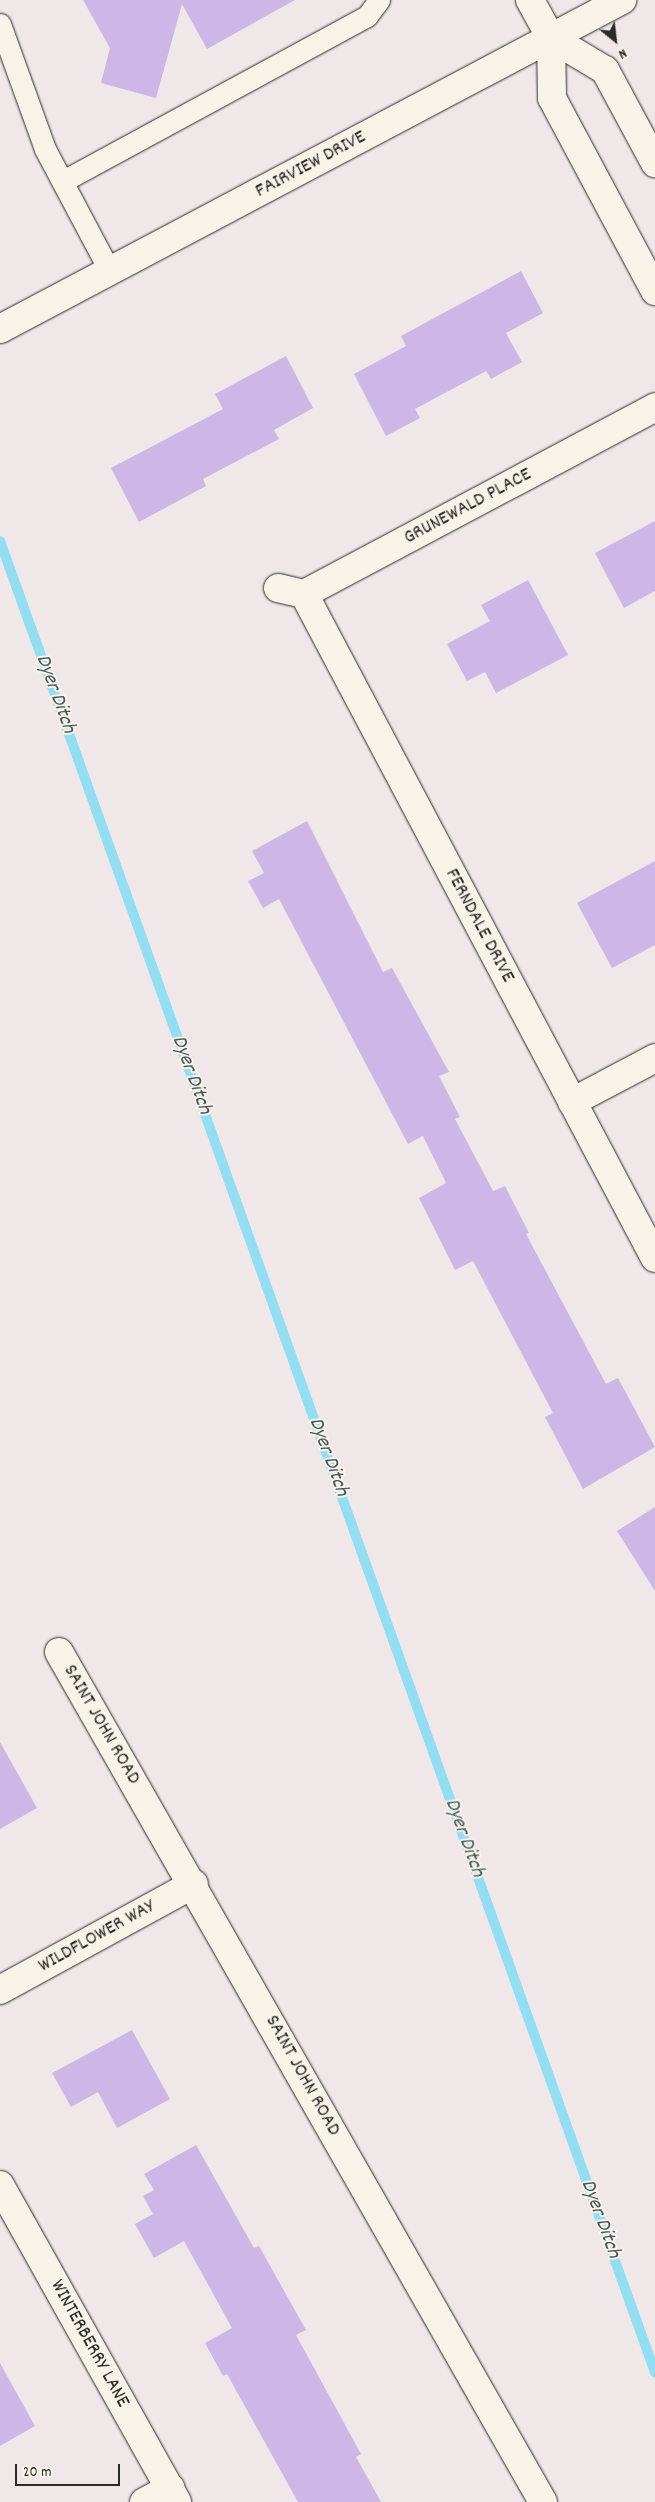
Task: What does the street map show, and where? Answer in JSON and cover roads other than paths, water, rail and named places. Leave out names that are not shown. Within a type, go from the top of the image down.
[{"type":"street","points":[[530,0],[551,38],[552,98],[655,291]]},
{"type":"street","name":"FAIRVIEW DRIVE","points":[[0,329],[622,0]]},
{"type":"street","points":[[551,38],[605,70],[655,163]]},
{"type":"street","name":"GRUNEWALD PLACE","points":[[291,591],[655,407]]},
{"type":"street","name":"FERNDALE DRIVE","points":[[291,591],[572,1102],[655,1258]]},
{"type":"street","points":[[572,1102],[655,1058]]},
{"type":"street","name":"SAINT JOHN ROAD","points":[[59,1652],[194,1884],[543,2502]]},
{"type":"street","name":"WILDFLOWER WAY","points":[[0,1990],[194,1884]]},
{"type":"street","name":"WINTERBERRY LANE","points":[[0,2185],[173,2495]]},
{"type":"street","points":[[144,2502],[173,2495]]},
{"type":"lane","points":[[63,181],[367,16],[379,0]]},
{"type":"lane","points":[[0,24],[45,149],[110,272]]},
{"type":"waterway","name":"Dyer Ditch","points":[[0,541],[655,2372]]}]
